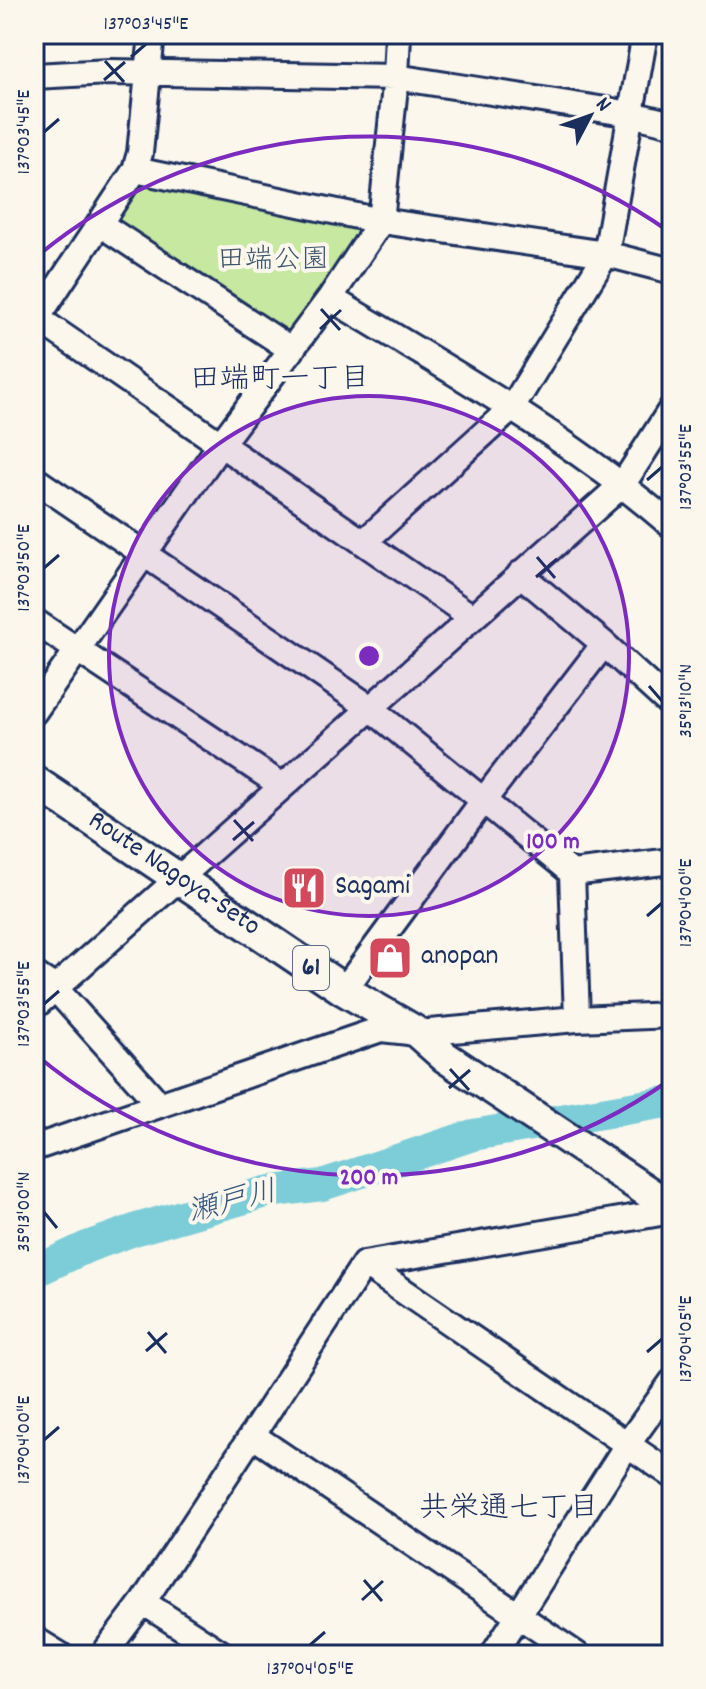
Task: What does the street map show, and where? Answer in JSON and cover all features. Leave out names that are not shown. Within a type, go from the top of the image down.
[{"type":"main road","name":"Route Nagoya-Seto","points":[[34,781],[344,990],[418,1033],[445,1057],[666,1205]]},
{"type":"street","points":[[152,34],[140,153],[135,170],[35,319],[365,541],[472,617]]},
{"type":"street","points":[[34,712],[220,445],[330,298],[381,221],[398,34]]},
{"type":"street","points":[[365,541],[512,408],[606,254],[645,34]]},
{"type":"street","points":[[34,76],[110,72],[396,77],[631,114],[672,124]]},
{"type":"street","points":[[135,170],[381,221],[606,254],[672,271]]},
{"type":"street","points":[[100,224],[292,350]]},
{"type":"street","points":[[330,298],[512,408],[623,484],[672,526]]},
{"type":"street","points":[[34,1007],[623,484],[672,408]]},
{"type":"street","points":[[34,479],[369,707],[572,873],[672,861]]},
{"type":"street","points":[[520,574],[672,706]]},
{"type":"street","points":[[34,621],[281,785]]},
{"type":"street","points":[[344,990],[483,801],[604,644]]},
{"type":"street","points":[[572,873],[577,1019]]},
{"type":"street","points":[[34,974],[55,988],[159,1104]]},
{"type":"street","points":[[34,1148],[381,1029],[418,1033],[577,1019],[672,1015]]},
{"type":"street","points":[[103,1655],[143,1602],[364,1264],[666,1205]]},
{"type":"street","points":[[364,1264],[672,1475]]},
{"type":"street","points":[[493,1655],[627,1445],[672,1382]]},
{"type":"street","points":[[252,1435],[577,1655]]},
{"type":"street","points":[[143,1602],[224,1655]]},
{"type":"street","points":[[34,1639],[60,1655]]},
{"type":"green space","name":"田端公園","points":[[138,178],[371,225],[288,339],[112,221]]},
{"type":"waterway","name":"瀬戸川","points":[[34,1272],[87,1247],[137,1229],[266,1192],[322,1185],[473,1135],[672,1101]]},
{"type":"place","name":"Sagami","points":[[304,888]]},
{"type":"place","name":"anopan","points":[[390,958]]},
{"type":"district","name":"田端町一丁目","points":[[280,381]]},
{"type":"district","name":"共栄通七丁目","points":[[509,1510]]}]
